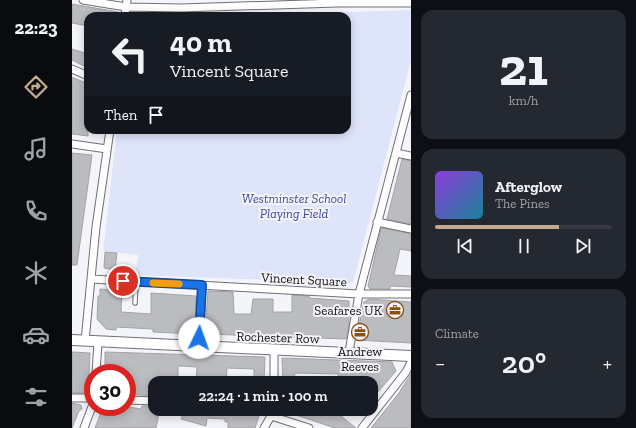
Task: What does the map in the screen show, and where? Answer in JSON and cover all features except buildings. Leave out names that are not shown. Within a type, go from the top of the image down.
[{"type":"main road","name":"Rochester Row","points":[[72,340],[411,356]]},
{"type":"street","points":[[84,0],[127,4],[411,3]]},
{"type":"street","points":[[72,69],[84,74]]},
{"type":"street","name":"Vincent Square","points":[[91,279],[359,294],[411,95]]},
{"type":"street","points":[[85,341],[91,279],[109,134]]},
{"type":"street","points":[[72,144],[107,149]]},
{"type":"street","points":[[396,153],[411,156]]},
{"type":"street","points":[[377,222],[411,229]]},
{"type":"street","points":[[199,346],[202,285]]},
{"type":"street","points":[[349,352],[359,294],[411,294]]},
{"type":"street","points":[[97,364],[98,342]]},
{"type":"street","points":[[274,350],[274,376]]},
{"type":"street","points":[[362,428],[406,372],[411,362]]},
{"type":"street","points":[[72,398],[84,398]]},
{"type":"street","points":[[136,400],[148,401]]},
{"type":"street","points":[[84,428],[88,416]]},
{"type":"street","points":[[264,428],[270,416]]},
{"type":"street","points":[[279,416],[309,428]]},
{"type":"lane","points":[[135,303],[136,282]]},
{"type":"green space","name":"Westminster School Playing Field","points":[[411,10],[411,60],[353,283],[135,275],[138,255],[103,251],[117,134],[351,134],[351,12]]},
{"type":"slow traffic","points":[[153,283],[179,284]]},
{"type":"place","name":"Seafares UK","points":[[395,310]]},
{"type":"place","name":"Andrew Reeves","points":[[360,332]]},
{"type":"route","points":[[123,281],[202,285],[199,338]]}]
